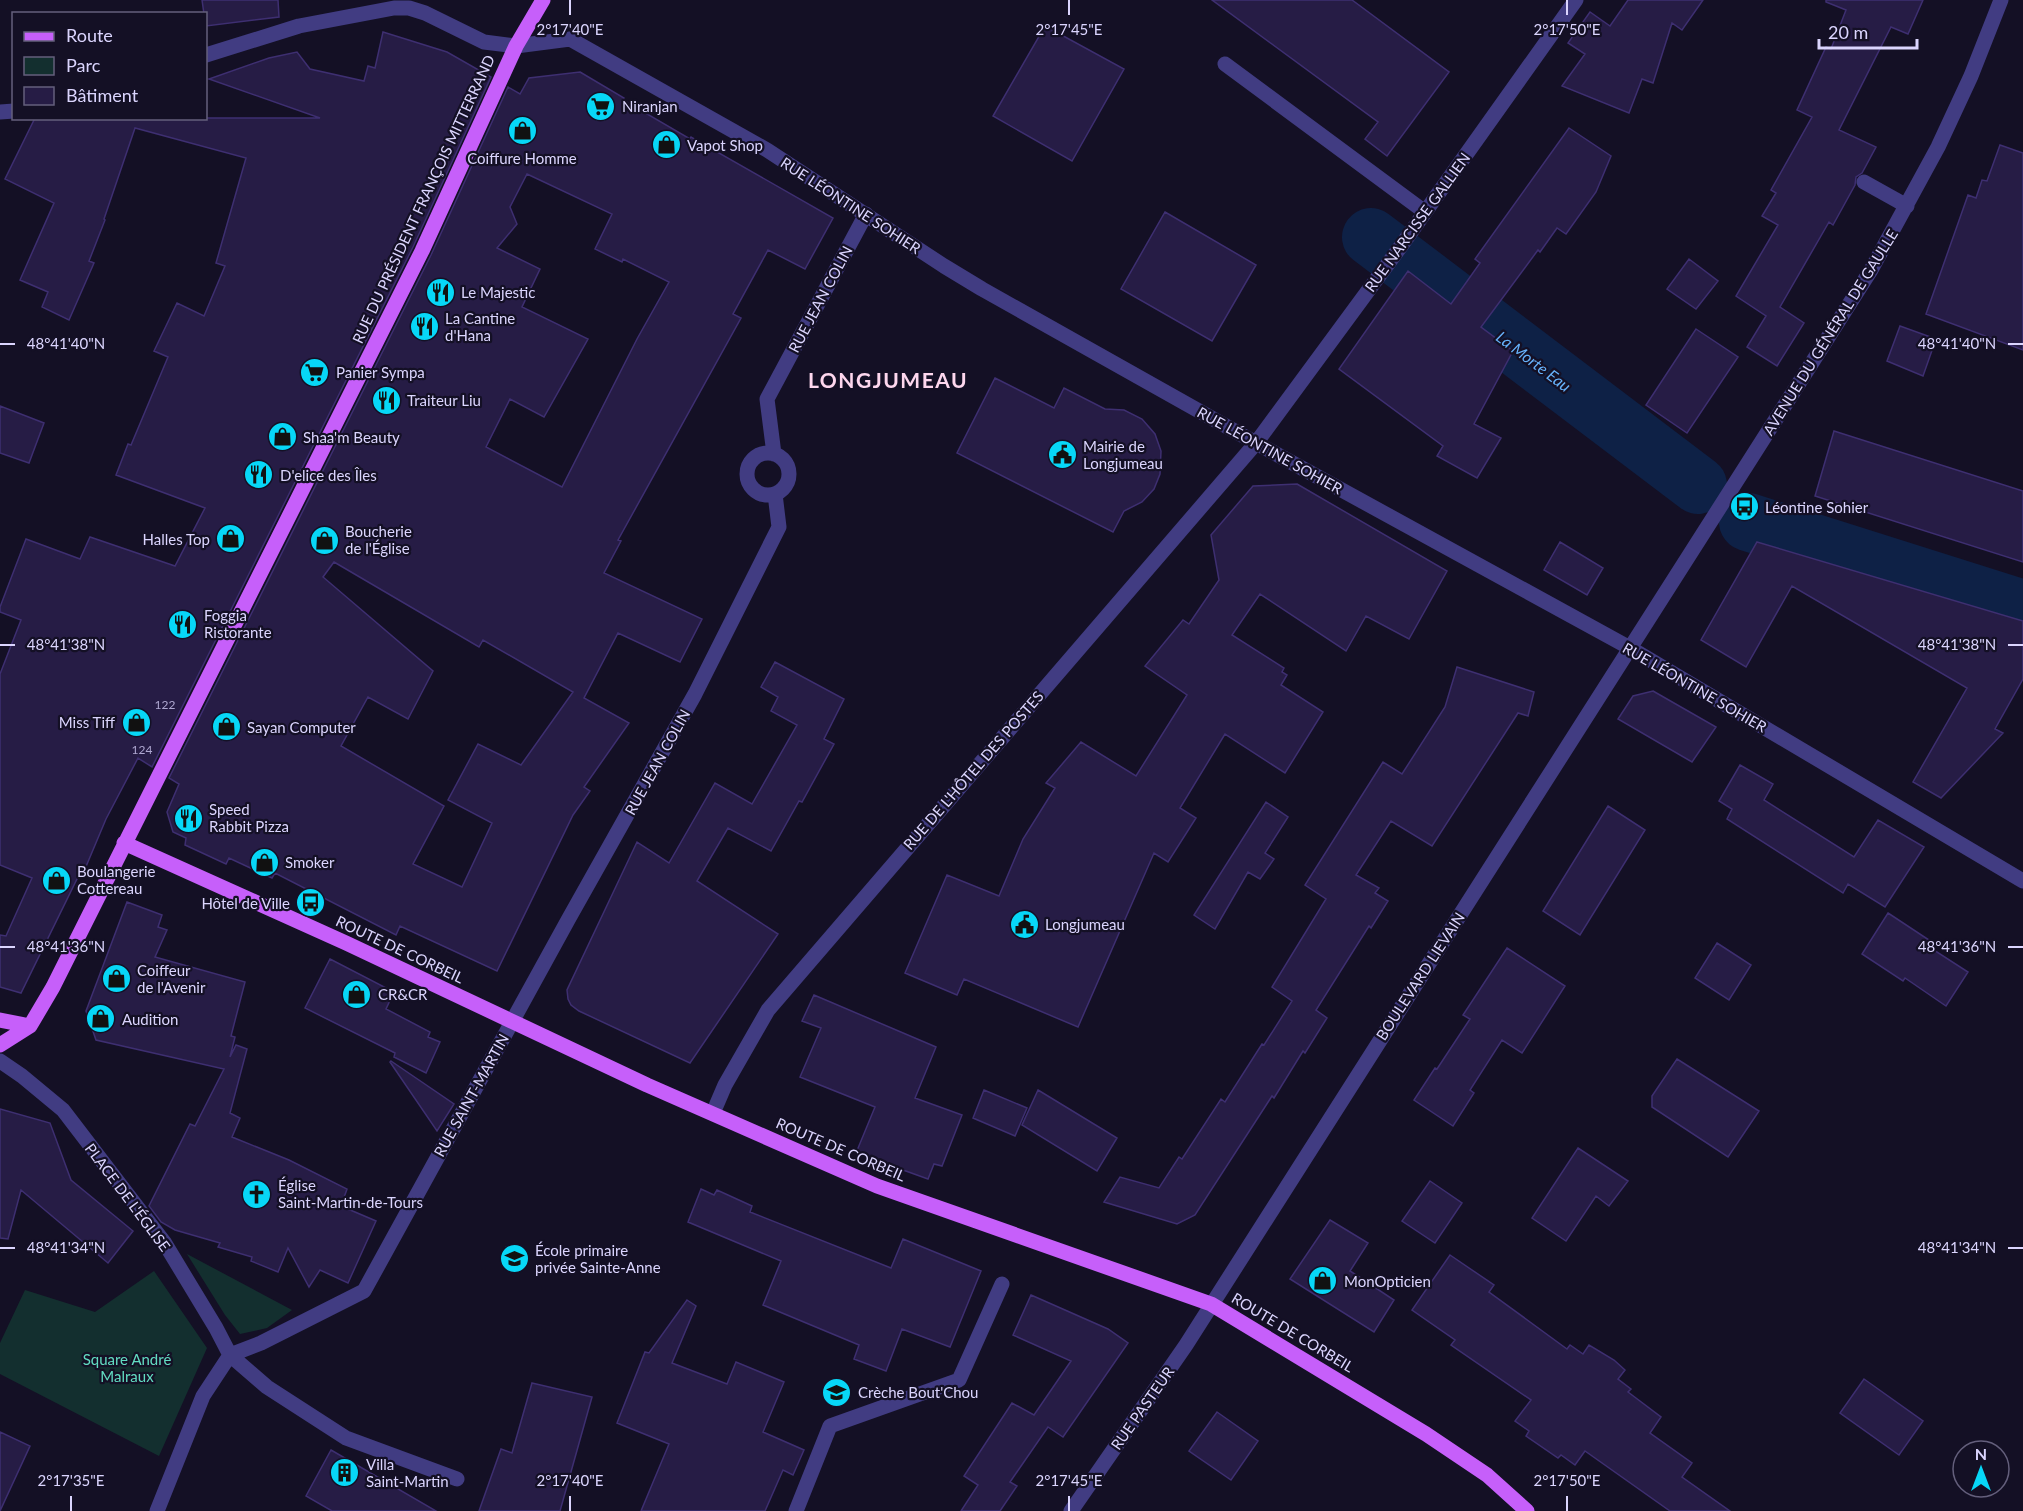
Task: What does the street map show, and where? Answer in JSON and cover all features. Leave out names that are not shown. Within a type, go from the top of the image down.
[{"type":"main road","name":"RUE DU PRÉSIDENT FRANÇOIS MITTERRAND","points":[[0,1046],[30,1026],[53,987],[422,251],[516,46],[543,0]]},
{"type":"main road","name":"ROUTE DE CORBEIL","points":[[124,843],[346,943],[511,1022],[877,1186],[1211,1304],[1426,1434],[1487,1475],[1527,1511]]},
{"type":"main road","points":[[0,1020],[30,1026]]},
{"type":"street","name":"RUE NARCISSE GALLIEN","points":[[1256,443],[1401,246],[1576,0]]},
{"type":"street","name":"AVENUE DU GÉNÉRAL DE GAULLE","points":[[1630,648],[1871,270],[1938,147],[1971,76],[2001,0]]},
{"type":"street","name":"RUE LÉONTINE SOHIER","points":[[207,55],[299,26],[395,4],[425,12],[484,42],[516,46],[570,39],[767,150],[969,281],[1256,443],[1630,648],[2023,881]]},
{"type":"street","points":[[1225,63],[1425,212]]},
{"type":"street","points":[[1864,182],[1907,206]]},
{"type":"street","name":"RUE JEAN COLIN","points":[[511,1022],[695,694],[778,527],[775,494],[785,487],[789,474],[785,462],[774,454],[767,399],[866,214]]},
{"type":"street","name":"RUE DE L'HÔTEL DES POSTES","points":[[713,1113],[725,1085],[768,1010],[1256,443]]},
{"type":"street","points":[[774,454],[760,455],[754,459],[749,464],[747,478],[749,485],[760,494],[775,494]]},
{"type":"street","name":"BOULEVARD LIEVAIN","points":[[1211,1304],[1630,648]]},
{"type":"street","name":"RUE SAINT-MARTIN","points":[[231,1355],[261,1343],[364,1291],[511,1022]]},
{"type":"street","name":"PLACE DE L'ÉGLISE","points":[[0,1061],[63,1110],[164,1242],[231,1355],[267,1387],[346,1438],[457,1479]]},
{"type":"street","points":[[796,1511],[830,1426],[959,1380],[1002,1284]]},
{"type":"street","name":"RUE PASTEUR","points":[[1071,1511],[1186,1345],[1211,1304]]},
{"type":"street","points":[[157,1511],[203,1396],[231,1355]]},
{"type":"green space","points":[[187,1254],[292,1310],[267,1328],[240,1334],[225,1315]]},
{"type":"green space","name":"Square André Malraux","points":[[154,1271],[207,1348],[159,1456],[0,1374],[0,1343],[25,1290],[95,1312]]},
{"type":"building","points":[[202,0],[278,0],[279,17],[207,26],[207,12],[204,12]]},
{"type":"building","points":[[1212,0],[1352,0],[1449,72],[1387,156],[1365,139],[1378,122]]},
{"type":"building","points":[[1628,0],[1703,0],[1682,30],[1672,23],[1653,83],[1642,79],[1629,113],[1562,86],[1585,54],[1568,43],[1590,12],[1610,26]]},
{"type":"building","points":[[1826,0],[1923,0],[1908,34],[1891,27],[1839,130],[1876,147],[1862,173],[1856,177],[1855,185],[1833,225],[1829,222],[1780,307],[1804,323],[1777,366],[1747,347],[1766,316],[1736,296],[1778,225],[1762,216],[1776,193],[1771,190],[1812,117],[1797,110],[1826,47],[1831,49],[1846,10]]},
{"type":"building","points":[[1045,26],[1124,69],[1072,161],[993,116]]},
{"type":"building","points":[[383,32],[447,52],[491,77],[413,247],[152,767],[138,758],[106,819],[82,876],[79,875],[21,993],[0,987],[0,935],[6,936],[32,878],[0,865],[0,674],[21,620],[0,612],[0,607],[26,539],[80,559],[90,537],[175,566],[205,508],[116,475],[168,357],[154,351],[177,303],[204,316],[225,266],[216,263],[246,158],[135,128],[89,261],[94,263],[69,320],[42,307],[48,292],[20,280],[54,203],[5,179],[34,120],[320,118],[209,79],[269,58],[297,52],[310,69],[364,81],[368,66],[375,68]]},
{"type":"building","points":[[580,72],[690,139],[691,137],[833,218],[805,269],[768,250],[733,314],[741,318],[618,540],[621,541],[604,573],[702,619],[680,662],[618,633],[584,698],[629,723],[584,787],[590,791],[573,815],[497,971],[400,926],[396,935],[275,873],[272,878],[229,858],[226,864],[185,845],[186,838],[173,832],[167,812],[179,784],[169,778],[431,255],[508,87],[520,94],[529,78]],"holes":[[[527,174],[612,214],[595,249],[622,262],[623,259],[669,282],[637,339],[562,487],[486,447],[510,399],[544,417],[588,339],[522,307],[540,269],[497,248],[517,224],[510,207]],[[334,562],[479,647],[483,640],[573,692],[521,765],[478,744],[448,800],[492,823],[462,887],[413,864],[444,806],[341,746],[368,697],[408,719],[433,671],[323,577]]]},
{"type":"building","points":[[1569,128],[1611,156],[1596,192],[1566,234],[1557,228],[1481,327],[1513,351],[1474,424],[1501,438],[1477,478],[1437,456],[1443,446],[1339,369],[1408,271],[1451,304],[1480,263],[1475,259]]},
{"type":"building","points":[[2000,145],[2023,153],[2023,350],[1926,314],[1968,195],[1976,198],[1982,180],[1987,181]]},
{"type":"building","points":[[1165,212],[1256,265],[1212,341],[1121,289]]},
{"type":"building","points":[[1689,259],[1718,281],[1696,309],[1667,289]]},
{"type":"building","points":[[1900,326],[1936,339],[1923,376],[1887,361]]},
{"type":"building","points":[[1696,329],[1738,357],[1687,433],[1646,405]]},
{"type":"building","name":"Mairie de Longjumeau","points":[[995,378],[1054,408],[1064,388],[1105,409],[1124,410],[1142,419],[1155,434],[1161,451],[1160,474],[1154,489],[1142,502],[1124,511],[1113,532],[957,453]]},
{"type":"building","points":[[0,406],[44,423],[29,463],[0,453]]},
{"type":"building","points":[[1834,431],[2023,491],[2023,562],[1815,496]]},
{"type":"building","points":[[1297,484],[1447,571],[1409,639],[1366,616],[1346,651],[1260,594],[1232,635],[1284,668],[1282,672],[1287,675],[1281,685],[1323,712],[1285,773],[1225,734],[1180,808],[1196,818],[1168,862],[1154,853],[1078,1027],[964,979],[957,995],[905,973],[947,875],[999,896],[1023,839],[1055,788],[1046,783],[1081,742],[1136,776],[1187,695],[1145,666],[1183,620],[1189,624],[1219,580],[1211,535],[1253,486]]},
{"type":"building","points":[[1560,542],[1603,568],[1587,595],[1544,570]]},
{"type":"building","points":[[1757,542],[2023,621],[2023,679],[1995,729],[2003,733],[1941,798],[1913,782],[1967,688],[1792,586],[1746,667],[1701,640]]},
{"type":"building","points":[[775,662],[844,699],[824,739],[834,744],[802,802],[799,801],[771,851],[728,828],[697,881],[778,934],[690,1063],[579,1011],[571,1005],[567,990],[637,842],[669,863],[715,783],[752,804],[797,725],[771,711],[778,697],[761,687]]},
{"type":"building","points":[[1457,667],[1534,692],[1528,716],[1518,713],[1432,846],[1391,821],[1356,875],[1379,888],[1375,893],[1388,901],[1371,928],[1369,926],[1316,1010],[1327,1018],[1274,1098],[1272,1096],[1195,1215],[1177,1224],[1104,1202],[1120,1177],[1159,1188],[1179,1157],[1182,1159],[1221,1099],[1225,1102],[1262,1044],[1264,1045],[1292,1001],[1272,987],[1326,899],[1305,885],[1383,762],[1402,774],[1445,707]]},
{"type":"building","points":[[1653,691],[1716,727],[1692,762],[1618,719],[1633,696]]},
{"type":"building","points":[[1740,765],[1773,784],[1764,800],[1854,857],[1878,820],[1924,847],[1885,907],[1848,884],[1843,893],[1727,819],[1732,809],[1719,801]]},
{"type":"building","points":[[1266,802],[1288,817],[1265,853],[1274,859],[1260,879],[1248,872],[1215,929],[1194,915]]},
{"type":"building","points":[[1608,806],[1645,830],[1580,935],[1543,911]]},
{"type":"building","points":[[127,902],[162,915],[158,927],[167,930],[155,957],[245,982],[231,1036],[235,1037],[230,1057],[236,1045],[247,1049],[230,1113],[240,1118],[232,1137],[289,1160],[347,1189],[341,1206],[376,1221],[348,1283],[320,1270],[309,1287],[288,1248],[278,1272],[251,1261],[252,1257],[218,1247],[220,1243],[175,1230],[161,1222],[149,1206],[190,1124],[195,1126],[224,1069],[96,1040],[86,1011]]},
{"type":"building","points":[[1888,913],[1929,940],[1926,945],[1968,972],[1946,1006],[1905,978],[1903,981],[1862,954]]},
{"type":"building","points":[[1717,943],[1751,965],[1729,1000],[1695,978]]},
{"type":"building","points":[[1507,948],[1565,986],[1522,1053],[1502,1040],[1470,1090],[1474,1093],[1453,1126],[1414,1100],[1470,1019],[1463,1015]]},
{"type":"building","points":[[330,959],[394,992],[386,1009],[430,1032],[428,1037],[440,1042],[426,1073],[394,1057],[395,1053],[305,1008]]},
{"type":"building","points":[[814,995],[936,1047],[915,1098],[962,1115],[942,1166],[934,1164],[928,1179],[856,1153],[875,1107],[800,1077],[821,1028],[802,1021]]},
{"type":"building","points":[[1677,1059],[1759,1111],[1728,1157],[1652,1107],[1652,1096]]},
{"type":"building","points":[[390,1062],[454,1104],[437,1131]]},
{"type":"building","points":[[984,1090],[1027,1108],[1015,1136],[973,1118]]},
{"type":"building","points":[[1038,1090],[1117,1138],[1097,1171],[1022,1125]]},
{"type":"building","points":[[0,1109],[50,1123],[71,1180],[133,1231],[108,1263],[21,1190],[8,1239],[0,1238]]},
{"type":"building","points":[[1578,1148],[1628,1181],[1609,1206],[1596,1196],[1566,1241],[1532,1218]]},
{"type":"building","points":[[1430,1181],[1462,1203],[1435,1243],[1402,1221]]},
{"type":"building","points":[[701,1189],[714,1195],[717,1190],[752,1206],[750,1212],[891,1268],[903,1239],[981,1271],[950,1347],[902,1329],[886,1371],[854,1359],[859,1345],[763,1305],[781,1261],[688,1222]]},
{"type":"building","points":[[1330,1220],[1368,1243],[1350,1271],[1394,1300],[1374,1332],[1290,1279]]},
{"type":"building","points":[[1450,1255],[1494,1285],[1489,1292],[1567,1349],[1570,1345],[1583,1354],[1589,1345],[1614,1360],[1625,1370],[1618,1379],[1631,1389],[1628,1392],[1661,1417],[1650,1433],[1692,1463],[1682,1477],[1730,1511],[1670,1511],[1585,1451],[1575,1465],[1561,1455],[1558,1458],[1526,1436],[1529,1431],[1515,1421],[1531,1400],[1451,1345],[1455,1340],[1412,1310]]},
{"type":"building","points":[[1031,1295],[1108,1329],[1128,1343],[1063,1437],[1048,1427],[1010,1482],[1017,1486],[1000,1511],[961,1511],[978,1485],[964,1476],[1012,1403],[1034,1415],[1071,1361],[1013,1335]]},
{"type":"building","points":[[687,1300],[696,1306],[672,1363],[727,1384],[736,1362],[784,1382],[763,1432],[804,1450],[793,1475],[783,1470],[765,1511],[641,1511],[669,1444],[617,1423],[645,1352],[649,1353]]},
{"type":"building","points":[[1864,1379],[1923,1421],[1899,1455],[1840,1413]]},
{"type":"building","points":[[532,1383],[592,1397],[560,1511],[479,1511],[501,1449],[512,1453]]},
{"type":"building","points":[[1217,1412],[1258,1441],[1231,1480],[1189,1451]]},
{"type":"building","points":[[0,1432],[30,1446],[0,1511]]},
{"type":"building","name":"Villa Saint-Martin","points":[[331,1450],[436,1511],[332,1511],[306,1496]]},
{"type":"waterway","name":"La Morte Eau","points":[[1371,237],[1698,485]]},
{"type":"waterway","name":"La Morte Eau","points":[[1748,522],[2023,609]]},
{"type":"place","name":"Niranjan","points":[[601,106]]},
{"type":"place","name":"Coiffure Homme","points":[[522,131]]},
{"type":"place","name":"Vapot Shop","points":[[666,145]]},
{"type":"place","name":"Le Majestic","points":[[440,292]]},
{"type":"place","name":"La Cantine d'Hana","points":[[424,327]]},
{"type":"place","name":"Panier Sympa","points":[[315,372]]},
{"type":"place","name":"Traiteur Liu","points":[[386,400]]},
{"type":"place","name":"Shaa'm Beauty","points":[[282,437]]},
{"type":"place","name":"Mairie de Longjumeau","points":[[1062,455]]},
{"type":"place","name":"D'elice des Îles","points":[[259,475]]},
{"type":"place","name":"Léontine Sohier","points":[[1744,507]]},
{"type":"place","name":"Halles Top","points":[[231,539]]},
{"type":"place","name":"Boucherie de l'Église","points":[[324,540]]},
{"type":"place","name":"Foggia Ristorante","points":[[183,624]]},
{"type":"place","name":"Miss Tiff","points":[[136,722]]},
{"type":"place","name":"Sayan Computer","points":[[226,727]]},
{"type":"place","name":"Speed Rabbit Pizza","points":[[188,818]]},
{"type":"place","name":"Smoker","points":[[264,862]]},
{"type":"place","name":"Boulangerie Cottereau","points":[[56,880]]},
{"type":"place","name":"Hôtel de Ville","points":[[311,903]]},
{"type":"place","name":"Longjumeau","points":[[1024,924]]},
{"type":"place","name":"Coiffeur de l'Avenir","points":[[116,979]]},
{"type":"place","name":"CR&CR","points":[[357,994]]},
{"type":"place","name":"Audition","points":[[101,1019]]},
{"type":"place","name":"Église Saint-Martin-de-Tours","points":[[257,1194]]},
{"type":"place","name":"École primaire privée Sainte-Anne","points":[[514,1259]]},
{"type":"place","name":"MonOpticien","points":[[1323,1281]]},
{"type":"place","name":"Crèche Bout'Chou","points":[[837,1392]]},
{"type":"place","name":"Villa Saint-Martin","points":[[345,1473]]},
{"type":"district","name":"LONGJUMEAU","points":[[888,379]]}]
